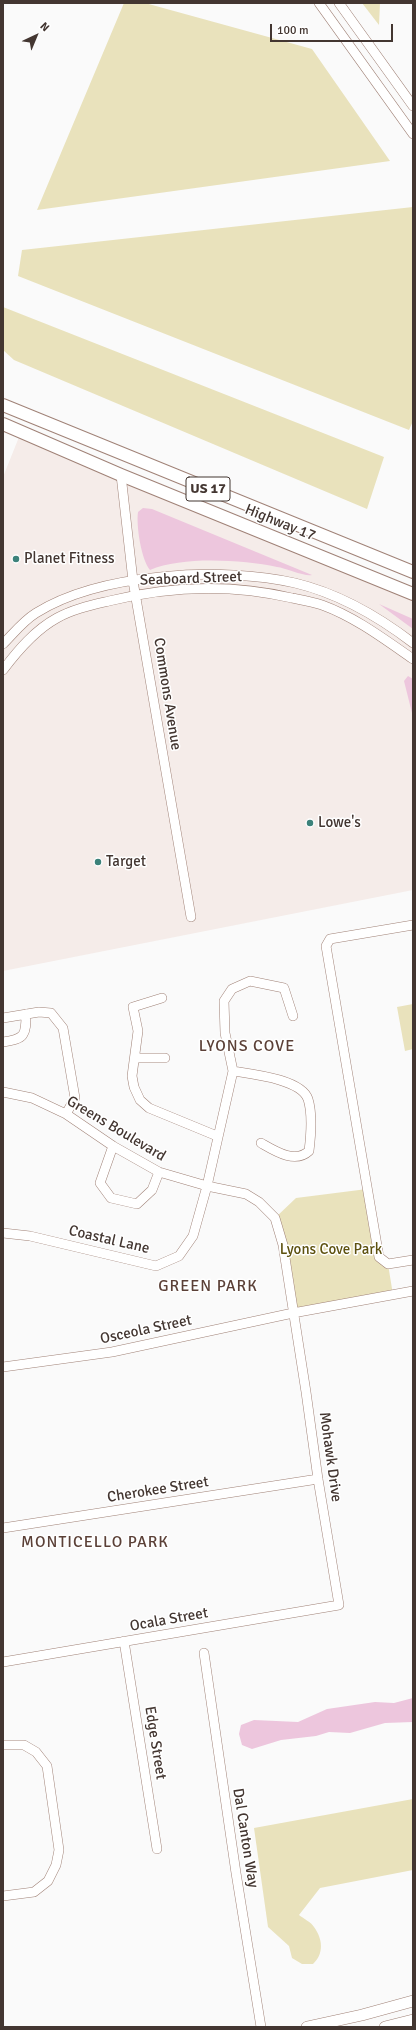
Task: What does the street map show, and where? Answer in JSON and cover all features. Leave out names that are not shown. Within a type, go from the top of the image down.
[{"type":"highway","name":"Highway 17","points":[[3,405],[413,572]]},
{"type":"highway","name":"Highway 17","points":[[3,424],[121,475],[413,594]]},
{"type":"main road","points":[[306,2027],[362,2015],[413,2001]]},
{"type":"main road","points":[[385,2027],[413,2020]]},
{"type":"street","points":[[319,3],[413,134]]},
{"type":"street","points":[[339,3],[413,106]]},
{"type":"street","name":"Commons Avenue","points":[[121,475],[133,581],[191,917]]},
{"type":"street","name":"Seaboard Street","points":[[3,644],[35,614],[51,605],[99,587],[191,574],[240,574],[296,583],[327,594],[356,608],[390,626],[413,643]]},
{"type":"street","name":"Seaboard Street","points":[[3,670],[17,651],[46,624],[58,617],[87,606],[136,594],[171,590],[227,588],[265,592],[314,603],[350,618],[413,659]]},
{"type":"street","points":[[413,925],[330,939],[326,946],[379,1256],[388,1264],[413,1260]]},
{"type":"street","points":[[262,1143],[274,1151],[290,1156],[302,1156],[310,1151],[311,1126],[308,1098],[296,1087],[266,1076],[233,1071],[225,1033],[224,1001],[232,989],[250,981],[284,988],[293,1016]]},
{"type":"street","points":[[162,998],[133,1006],[138,1031],[132,1076],[134,1087],[140,1100],[149,1108],[217,1136]]},
{"type":"street","points":[[3,1018],[39,1012],[52,1013],[63,1028],[74,1098],[66,1114]]},
{"type":"street","points":[[3,1042],[17,1040],[22,1037],[26,1030],[26,1014]]},
{"type":"street","points":[[135,1058],[165,1058]]},
{"type":"street","name":"Coastal Lane","points":[[3,1233],[30,1236],[156,1266],[179,1256],[193,1236],[207,1186],[217,1136],[233,1071]]},
{"type":"street","name":"Greens Boulevard","points":[[3,1092],[32,1098],[66,1114],[113,1146],[159,1172],[207,1186],[246,1194],[259,1202],[275,1218],[283,1245],[293,1313]]},
{"type":"street","points":[[113,1146],[100,1183],[111,1198],[137,1204],[152,1190],[159,1172]]},
{"type":"street","points":[[293,1313],[413,1291]]},
{"type":"street","name":"Osceola Street","points":[[3,1367],[112,1352],[293,1313]]},
{"type":"street","name":"Mohawk Drive","points":[[293,1313],[339,1605]]},
{"type":"street","name":"Cherokee Street","points":[[3,1528],[318,1479]]},
{"type":"street","name":"Ocala Street","points":[[3,1662],[339,1605]]},
{"type":"street","name":"Edge Street","points":[[124,1641],[158,1849]]},
{"type":"street","name":"Dal Canton Way","points":[[204,1653],[236,1873],[261,2027]]},
{"type":"street","points":[[3,1745],[24,1745],[36,1752],[47,1766],[59,1850],[56,1865],[48,1881],[34,1892],[3,1896]]},
{"type":"shaded area","points":[[21,432],[413,594],[413,890],[3,971],[3,477]]},
{"type":"shaded area","points":[[143,508],[152,509],[312,575],[305,575],[281,568],[230,561],[195,561],[163,566],[150,570],[144,558],[139,533],[138,512]]},
{"type":"shaded area","points":[[379,604],[413,619],[413,629]]},
{"type":"shaded area","points":[[408,676],[413,679],[413,717],[404,681]]},
{"type":"shaded area","points":[[413,1698],[413,1722],[385,1723],[350,1733],[329,1732],[316,1736],[281,1740],[252,1749],[242,1745],[239,1734],[241,1725],[254,1720],[298,1722],[327,1709],[375,1702],[394,1703]]},
{"type":"green space","points":[[124,3],[145,3],[312,49],[390,161],[37,210]]},
{"type":"green space","points":[[362,3],[380,3],[379,25]]},
{"type":"green space","points":[[413,207],[413,421],[409,430],[18,276],[22,250]]},
{"type":"green space","points":[[3,307],[384,457],[367,509],[14,360],[3,350]]},
{"type":"green space","points":[[413,1004],[413,1049],[405,1051],[397,1007]]},
{"type":"green space","name":"Lyons Cove Park","points":[[367,1189],[379,1256],[388,1264],[393,1295],[293,1313],[275,1218],[296,1198]]},
{"type":"green space","points":[[413,1799],[413,1870],[320,1888],[299,1915],[313,1925],[319,1936],[321,1941],[321,1951],[319,1956],[313,1964],[302,1964],[292,1958],[289,1946],[268,1927],[254,1828]]},
{"type":"place","name":"Planet Fitness","points":[[16,559]]},
{"type":"place","name":"Lowe's","points":[[310,823]]},
{"type":"place","name":"Target","points":[[98,862]]},
{"type":"district","name":"LYONS COVE","points":[[247,1047]]},
{"type":"district","name":"GREEN PARK","points":[[208,1287]]},
{"type":"district","name":"MONTICELLO PARK","points":[[95,1543]]}]
